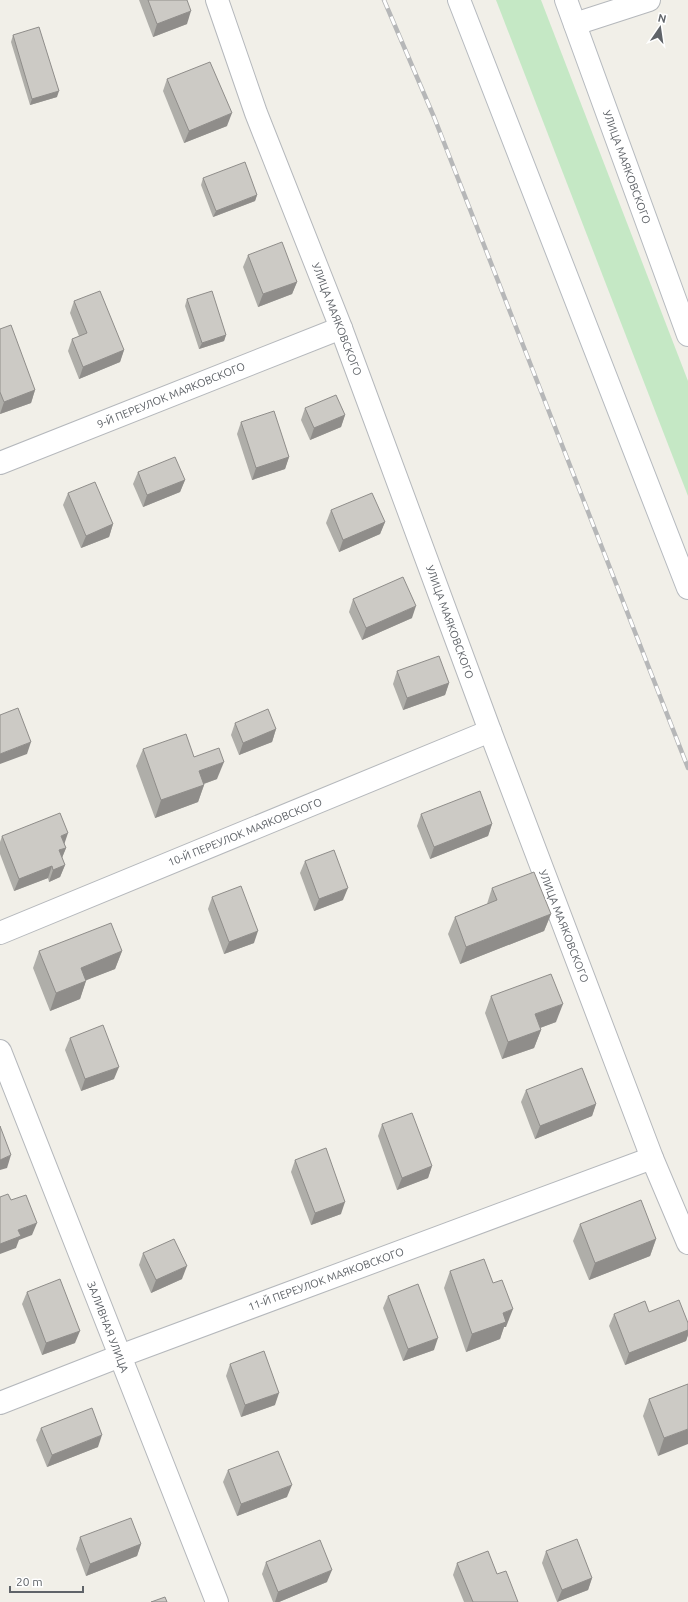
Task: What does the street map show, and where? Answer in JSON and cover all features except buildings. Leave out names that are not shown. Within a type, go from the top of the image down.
[{"type":"street","name":"УЛИЦА МАЯКОВСКОГО","points":[[217,0],[256,112],[341,328],[490,731],[652,1158],[688,1243]]},
{"type":"street","points":[[459,0],[688,588]]},
{"type":"street","name":"УЛИЦА МАЯКОВСКОГО","points":[[566,0],[688,335]]},
{"type":"street","points":[[575,24],[649,0]]},
{"type":"street","name":"9-Й ПЕРЕУЛОК МАЯКОВСКОГО","points":[[0,463],[341,328]]},
{"type":"street","name":"10-Й ПЕРЕУЛОК МАЯКОВСКОГО","points":[[0,933],[490,731]]},
{"type":"street","name":"ЗАЛИВНАЯ УЛИЦА","points":[[0,1052],[216,1602]]},
{"type":"street","name":"11-Й ПЕРЕУЛОК МАЯКОВСКОГО","points":[[0,1403],[120,1356],[652,1158]]},
{"type":"green space","points":[[496,0],[541,0],[688,381],[688,496]]},
{"type":"railway","points":[[384,0],[434,117],[688,768]]}]
